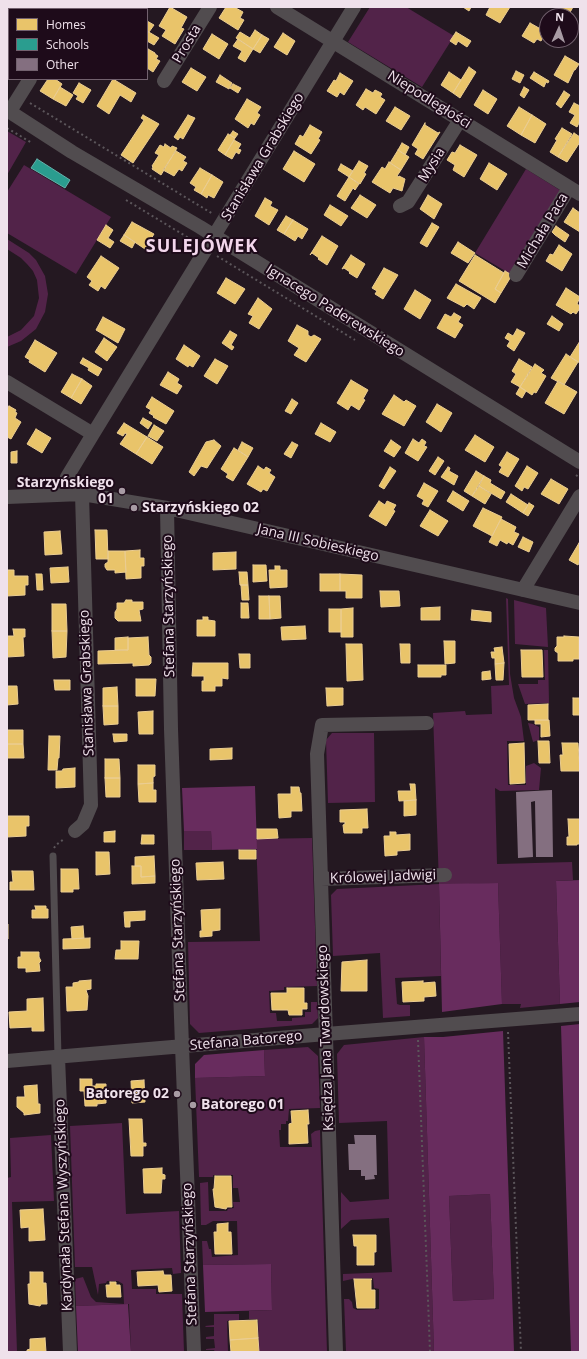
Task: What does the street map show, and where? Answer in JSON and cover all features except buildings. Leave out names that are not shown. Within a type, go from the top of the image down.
[{"type":"street","name":"Prosta","points":[[164,81],[210,7]]},
{"type":"street","name":"Niepodległości","points":[[277,7],[574,191]]},
{"type":"street","name":"Stanisława Grabskiego","points":[[64,494],[67,477],[354,7]]},
{"type":"street","points":[[8,110],[19,97],[29,80]]},
{"type":"street","name":"Ignacego Paderewskiego","points":[[8,110],[72,152],[214,236],[577,468]]},
{"type":"street","name":"Mysia","points":[[400,206],[408,202],[460,120]]},
{"type":"street","name":"Michała Paca","points":[[516,275],[574,191]]},
{"type":"street","points":[[7,382],[93,434]]},
{"type":"street","name":"Stanisława Grabskiego","points":[[75,831],[83,824],[91,805],[82,494]]},
{"type":"street","name":"Jana III Sobieskiego","points":[[7,497],[82,494],[167,508],[580,603]]},
{"type":"street","points":[[523,590],[580,496]]},
{"type":"street","name":"Stefana Starzyńskiego","points":[[167,508],[171,729],[194,1352]]},
{"type":"street","name":"Księdza Jana Twardowskiego","points":[[336,1352],[317,754],[322,725],[427,722]]},
{"type":"street","name":"Królowej Jadwigi","points":[[321,879],[445,875]]},
{"type":"street","name":"Stefana Batorego","points":[[7,1061],[580,1014]]},
{"type":"street","name":"Kardynała Stefana Wyszyńskiego","points":[[58,1057],[70,1352]]},
{"type":"lane","points":[[53,856],[58,1057]]},
{"type":"path","points":[[19,97],[224,221]]},
{"type":"path","points":[[214,254],[359,342]]},
{"type":"path","points":[[577,468],[580,478]]},
{"type":"path","points":[[53,856],[56,845],[75,831]]},
{"type":"path","points":[[507,1019],[520,1352]]},
{"type":"path","points":[[417,1027],[430,1352]]},
{"type":"shaded area","points":[[370,7],[406,7],[454,36],[422,87],[348,42]]},
{"type":"shaded area","points":[[7,131],[26,142],[7,175]]},
{"type":"shaded area","points":[[24,165],[111,217],[76,274],[7,233],[7,192]]},
{"type":"shaded area","points":[[526,169],[563,192],[512,275],[475,253]]},
{"type":"shaded area","points":[[7,239],[29,253],[36,260],[45,276],[48,294],[45,312],[36,329],[21,341],[7,347],[7,337],[21,330],[34,316],[39,298],[37,280],[33,271],[21,258],[7,249]]},
{"type":"shaded area","points":[[506,598],[508,599],[510,674],[514,698],[521,717],[524,741],[507,741],[508,785],[526,785],[526,766],[534,763],[541,768],[539,790],[500,791],[495,788],[497,864],[572,862],[573,880],[556,881],[560,1004],[520,1008],[521,1004],[502,1004],[498,883],[439,885],[441,976],[395,978],[397,1004],[410,1005],[410,1016],[383,1018],[380,953],[333,956],[331,895],[337,889],[439,884],[433,713],[465,711],[466,715],[492,714],[491,686],[509,685]]},
{"type":"shaded area","points":[[514,600],[546,608],[548,647],[515,644]]},
{"type":"shaded area","points":[[544,650],[548,650],[549,703],[525,704],[518,684],[538,684],[538,680],[545,680]]},
{"type":"shaded area","points":[[528,723],[539,727],[539,740],[533,742]]},
{"type":"shaded area","points":[[332,733],[374,733],[375,802],[328,803],[326,740]]},
{"type":"shaded area","points":[[255,786],[257,849],[212,850],[211,831],[184,831],[182,788]]},
{"type":"shaded area","points":[[184,831],[211,831],[212,850],[184,850]]},
{"type":"shaded area","points":[[312,838],[317,986],[284,987],[284,990],[269,991],[270,1013],[276,1013],[277,1021],[292,1021],[292,1018],[305,1017],[305,1012],[311,1012],[311,1002],[317,1002],[318,1018],[312,1024],[199,1033],[190,1024],[188,942],[260,941],[256,839]]},
{"type":"shaded area","points":[[580,880],[580,1002],[560,1004],[556,881]]},
{"type":"shaded area","points":[[498,883],[502,1004],[442,1012],[439,884]]},
{"type":"shaded area","points":[[580,1024],[580,1352],[571,1352],[561,1026]]},
{"type":"shaded area","points":[[503,1031],[514,1352],[434,1352],[424,1037],[443,1037]],"holes":[[[490,1194],[494,1299],[453,1301],[449,1196]]]},
{"type":"shaded area","points":[[424,1037],[434,1352],[346,1352],[344,1299],[349,1299],[352,1302],[353,1308],[357,1310],[379,1309],[379,1289],[374,1288],[373,1278],[343,1281],[343,1274],[392,1272],[389,1218],[351,1220],[341,1229],[341,1192],[350,1202],[389,1199],[387,1121],[339,1123],[337,1054],[344,1045]]},
{"type":"shaded area","points":[[308,1047],[318,1056],[320,1108],[289,1109],[288,1121],[286,1121],[286,1124],[281,1124],[281,1130],[279,1130],[280,1147],[312,1147],[311,1134],[320,1130],[327,1352],[259,1352],[258,1319],[249,1319],[249,1311],[272,1310],[271,1264],[203,1265],[202,1241],[207,1241],[209,1249],[211,1249],[212,1257],[238,1255],[237,1221],[213,1221],[206,1225],[201,1225],[200,1183],[208,1182],[209,1211],[227,1211],[228,1209],[234,1208],[233,1202],[240,1202],[238,1188],[233,1188],[233,1175],[199,1177],[195,1078],[265,1076],[264,1050]]},
{"type":"shaded area","points":[[264,1050],[265,1076],[195,1078],[195,1064],[204,1055]]},
{"type":"shaded area","points":[[122,1123],[126,1214],[179,1211],[181,1273],[173,1274],[172,1268],[131,1270],[132,1289],[156,1289],[156,1294],[182,1294],[184,1352],[131,1352],[129,1304],[76,1306],[75,1279],[83,1277],[91,1297],[96,1302],[124,1304],[123,1284],[118,1281],[107,1281],[106,1283],[99,1284],[98,1295],[92,1267],[75,1267],[70,1126]]},
{"type":"shaded area","points":[[51,1135],[54,1201],[12,1202],[17,1352],[7,1352],[7,1178],[11,1177],[10,1138]]},
{"type":"shaded area","points":[[490,1194],[494,1299],[453,1301],[449,1196]]},
{"type":"shaded area","points":[[271,1264],[272,1310],[205,1312],[203,1265]]},
{"type":"shaded area","points":[[128,1304],[131,1352],[78,1352],[76,1306]]},
{"type":"shaded area","points":[[214,1314],[239,1314],[239,1320],[227,1321],[228,1352],[206,1350],[215,1348],[214,1339],[206,1339],[206,1337],[214,1336],[214,1327],[205,1326],[214,1325]]},
{"type":"place","name":"Starzyńskiego 01","points":[[122,491]]},
{"type":"place","name":"Starzyńskiego 02","points":[[134,508]]},
{"type":"place","name":"Batorego 02","points":[[177,1094]]},
{"type":"place","name":"Batorego 01","points":[[193,1105]]},
{"type":"district","name":"SULEJÓWEK","points":[[202,247]]}]
